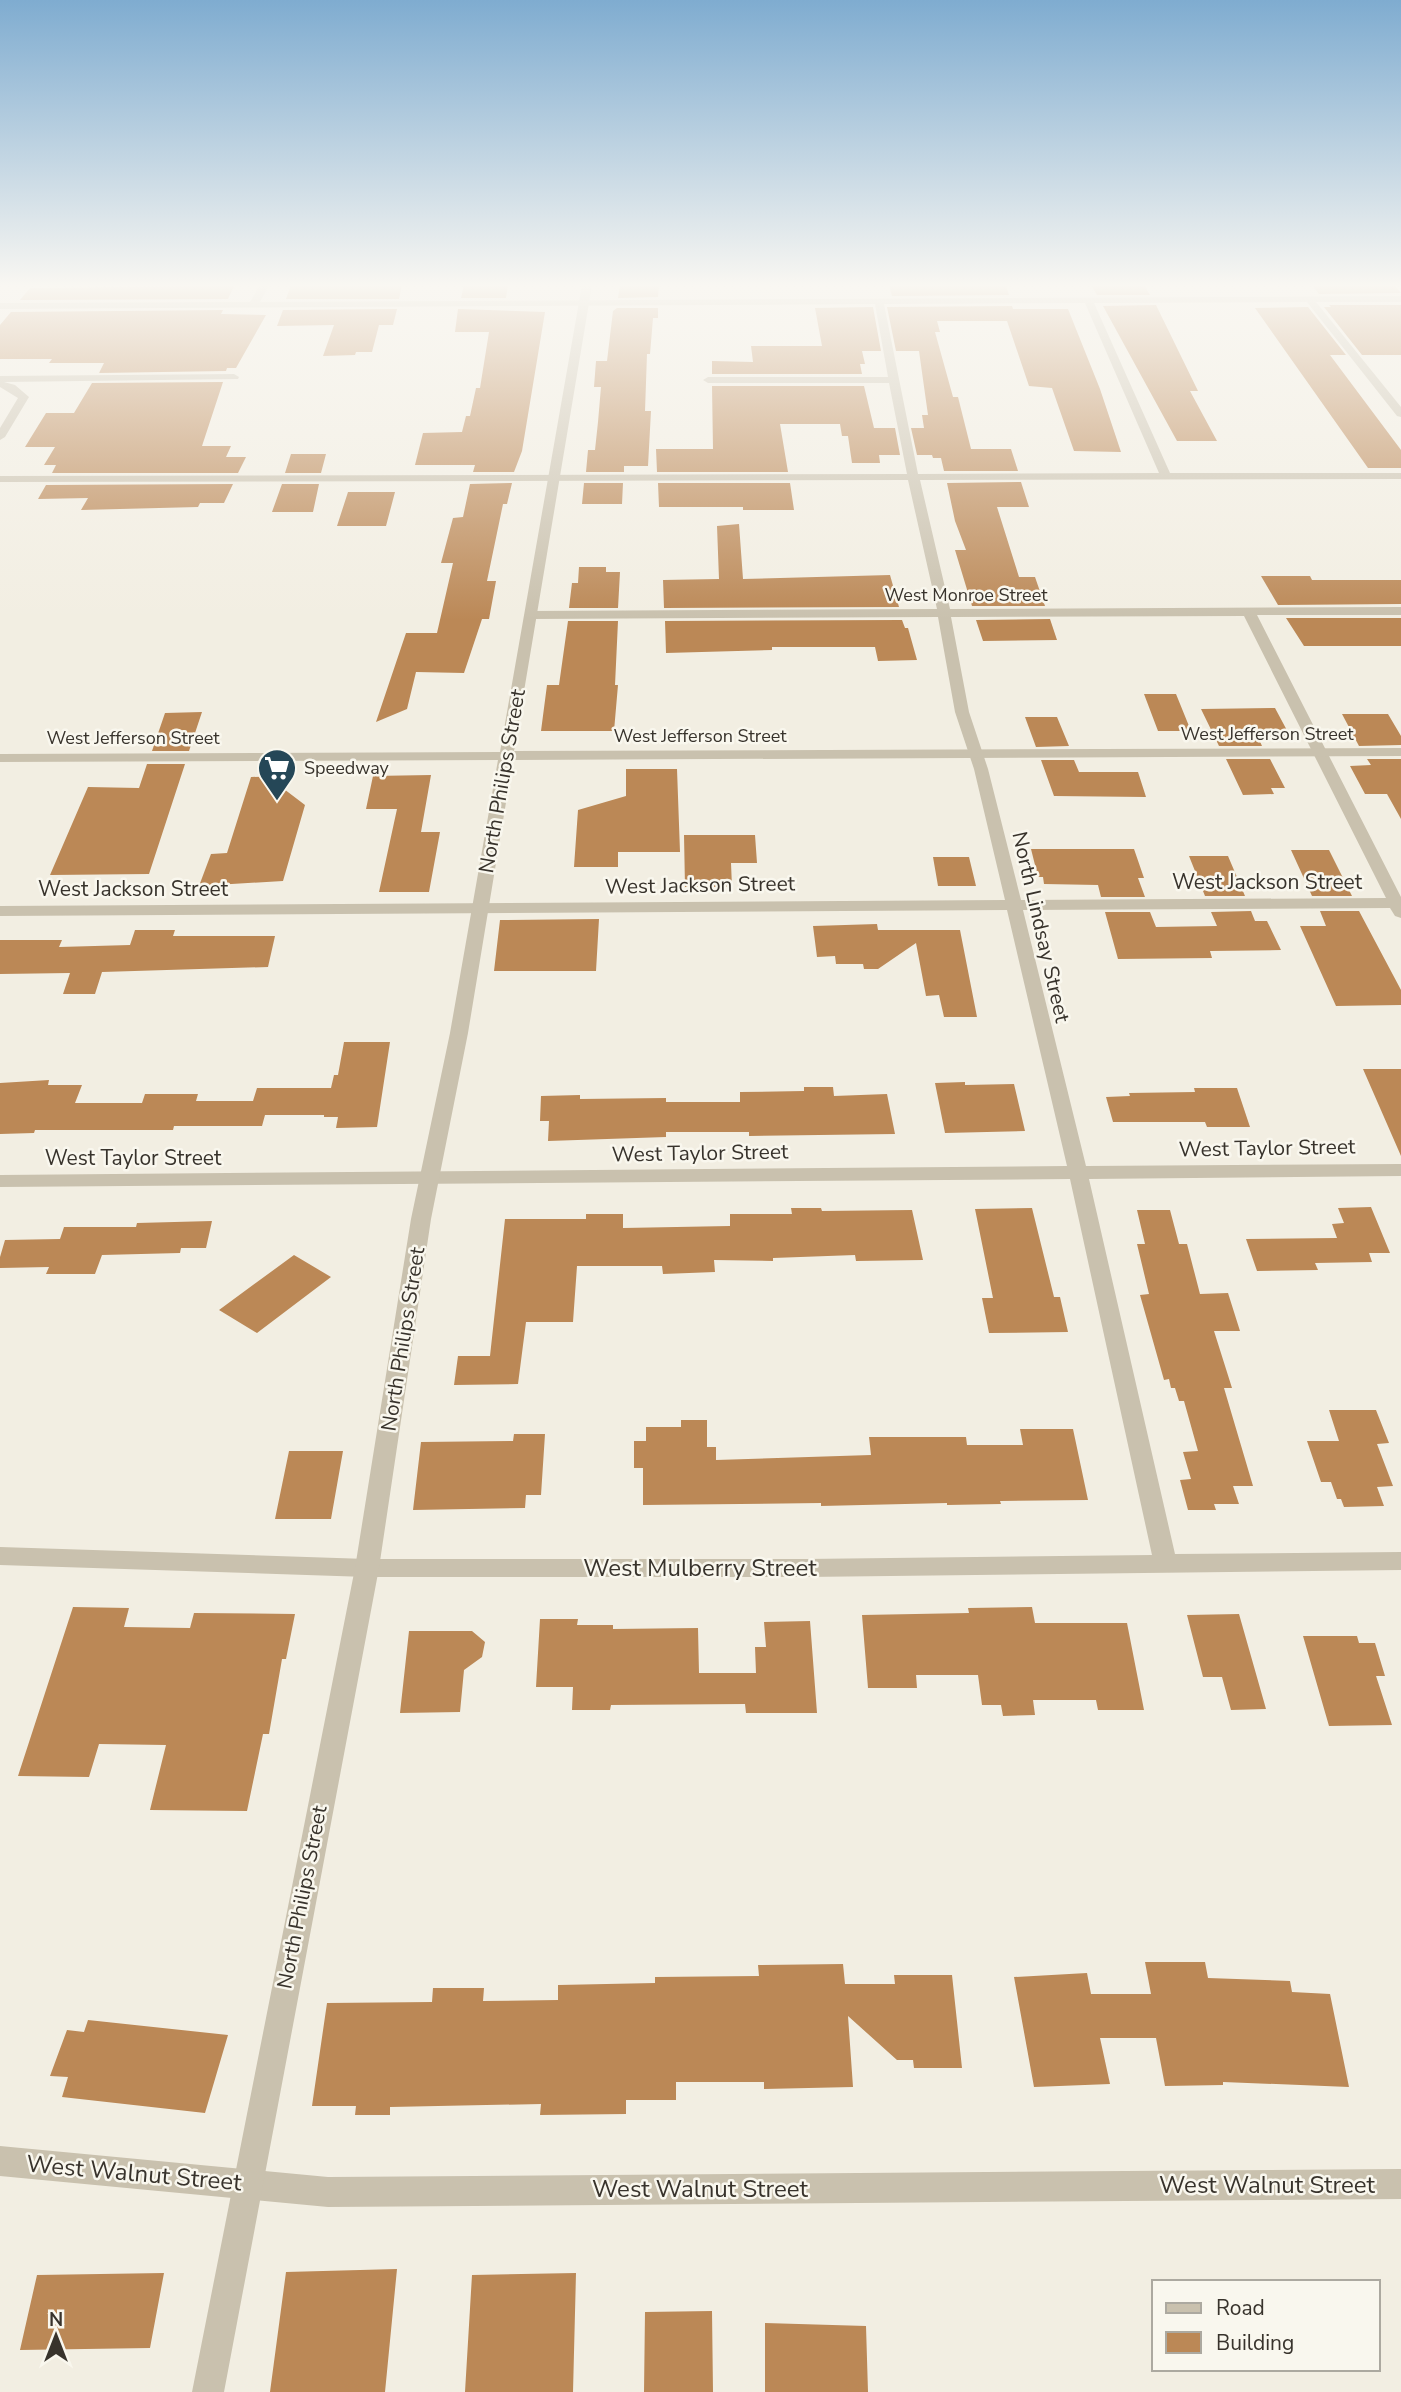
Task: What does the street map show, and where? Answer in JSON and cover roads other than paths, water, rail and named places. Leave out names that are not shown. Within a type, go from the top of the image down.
[{"type":"street","points":[[0,438],[24,397]]},
{"type":"street","name":"North Philips Street","points":[[208,2392],[246,2182],[367,1568],[421,1219],[443,1120],[568,397]]},
{"type":"street","name":"North Lindsay Street","points":[[896,397],[912,478],[944,613],[962,712],[976,755],[1078,1172],[1165,1562]]},
{"type":"street","points":[[1131,397],[1166,477]]},
{"type":"street","points":[[1387,397],[1401,414]]},
{"type":"street","points":[[0,480],[383,476],[554,479],[1401,476]]},
{"type":"street","name":"West Monroe Street","points":[[531,615],[1401,611]]},
{"type":"street","points":[[1249,612],[1399,906]]},
{"type":"street","name":"West Jefferson Street","points":[[0,758],[1401,752]]},
{"type":"street","name":"West Jackson Street","points":[[0,911],[1012,904],[1399,906]]},
{"type":"street","name":"West Taylor Street","points":[[0,1181],[1401,1170]]},
{"type":"street","name":"West Mulberry Street","points":[[0,1556],[367,1568],[805,1568],[1401,1561]]},
{"type":"street","name":"West Walnut Street","points":[[0,2161],[246,2182],[328,2192],[1401,2184]]},
{"type":"place","name":"Speedway","points":[[277,802]]}]
